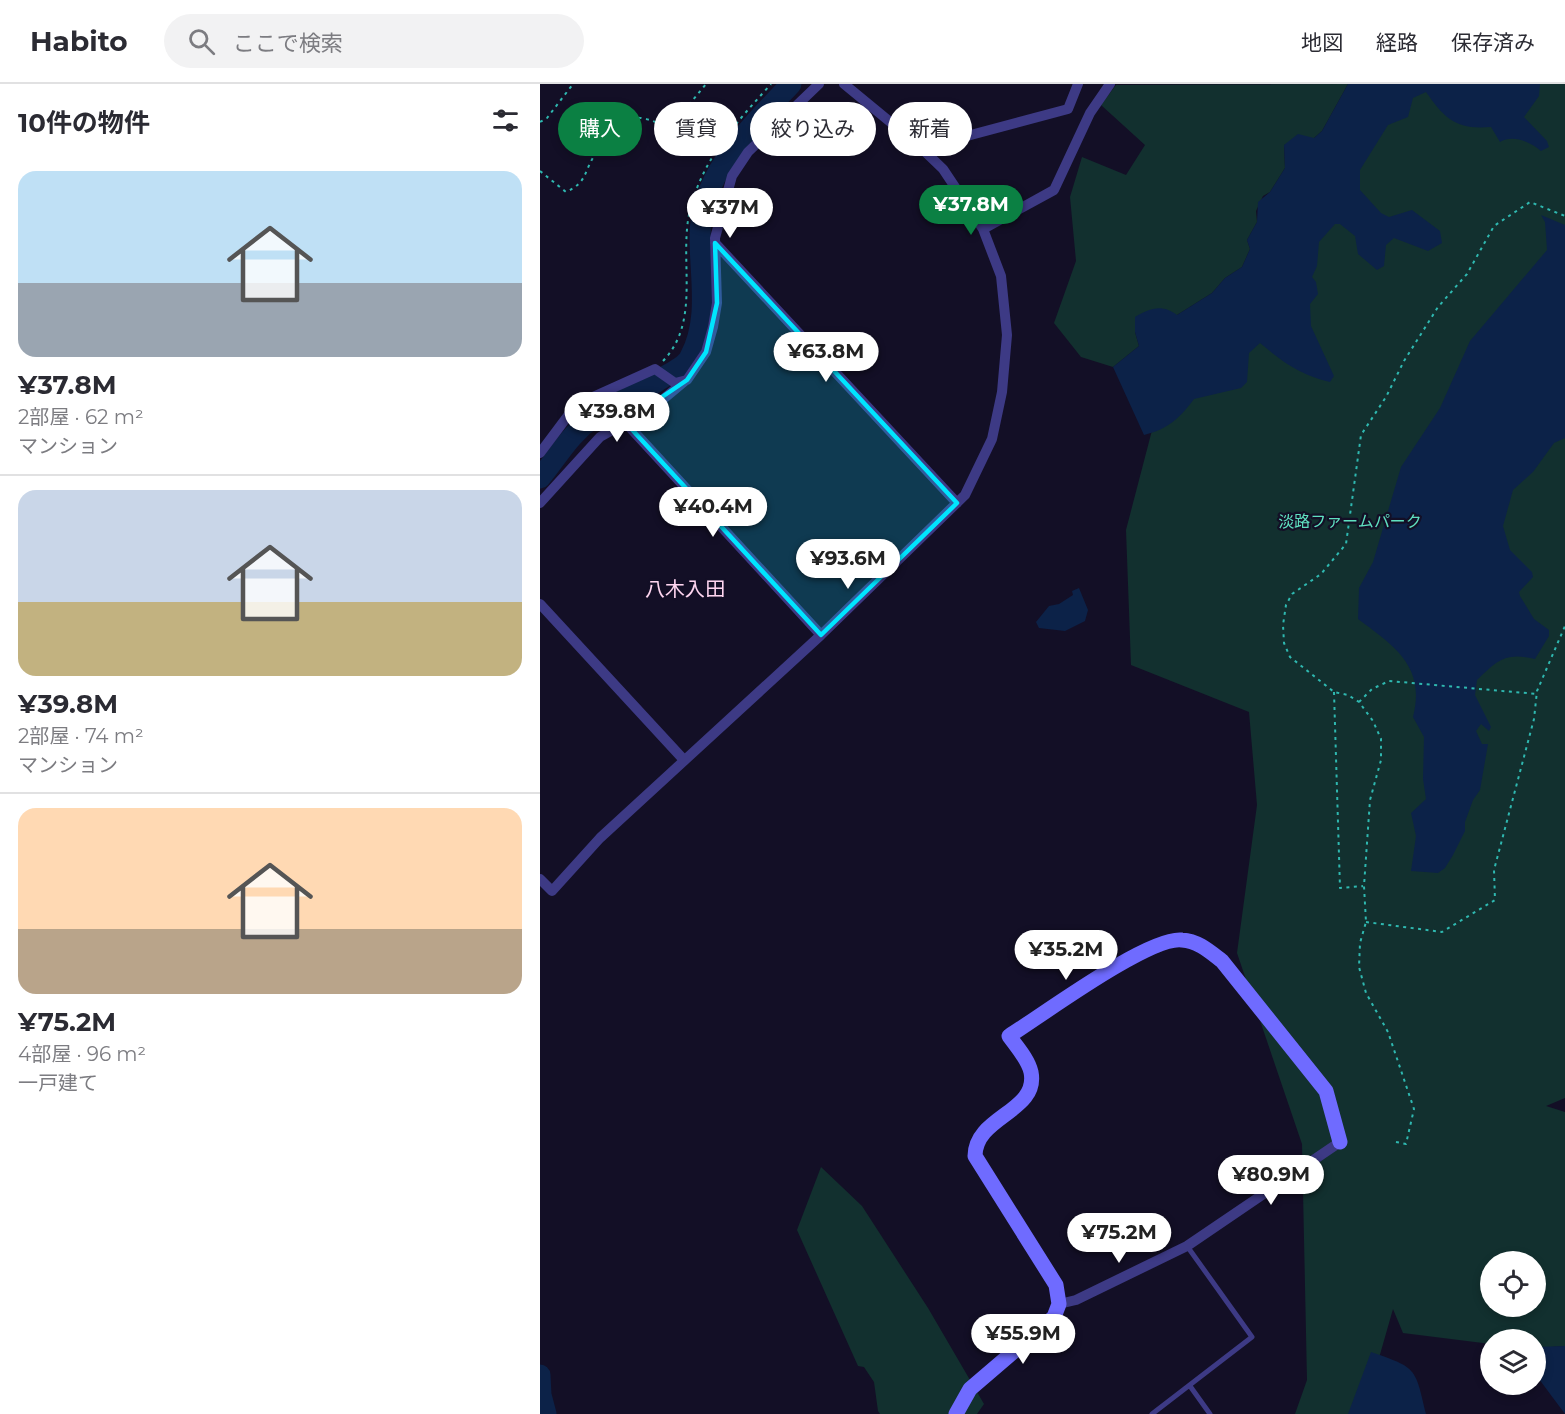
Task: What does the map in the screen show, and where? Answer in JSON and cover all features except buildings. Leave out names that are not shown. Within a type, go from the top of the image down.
[{"type":"street","points":[[540,503],[600,437],[655,406],[687,380],[706,352],[717,303],[715,243],[732,176],[748,152],[819,84]]},
{"type":"street","points":[[844,84],[888,120]]},
{"type":"street","points":[[972,135],[1068,109],[1078,84]]},
{"type":"street","points":[[983,229],[1054,190],[1090,113],[1110,84]]},
{"type":"street","points":[[540,879],[552,891],[600,838],[821,635],[965,495],[992,439],[1002,392],[1007,335],[1006,305],[1001,276],[983,229],[943,170],[930,156]]},
{"type":"street","points":[[715,243],[957,503]]},
{"type":"street","points":[[540,453],[573,410],[584,401],[655,369],[675,383],[687,380]]},
{"type":"street","points":[[625,422],[821,635]]},
{"type":"street","points":[[540,604],[684,760]]},
{"type":"street","points":[[956,1414],[970,1389],[1054,1317],[1059,1304],[1056,1285],[975,1156],[975,1145],[979,1135],[1018,1105],[1031,1084],[1031,1073],[1027,1061],[1009,1036],[1144,950],[1164,942],[1180,939],[1201,945],[1222,961],[1326,1091],[1340,1142],[1187,1246],[1076,1300],[1059,1304]]},
{"type":"lane","points":[[1152,1414],[1252,1337],[1187,1246]]},
{"type":"lane","points":[[1190,1386],[1210,1414]]},
{"type":"path","points":[[540,123],[547,118],[573,84]]},
{"type":"path","points":[[691,102],[706,84]]},
{"type":"path","points":[[738,120],[771,84]]},
{"type":"path","points":[[540,171],[566,192],[582,184],[596,153],[620,123],[637,117],[654,123]]},
{"type":"path","points":[[655,369],[674,348],[684,326],[687,286],[685,239],[712,156]]},
{"type":"path","points":[[698,193],[720,200]]},
{"type":"path","points":[[1396,1142],[1406,1144],[1414,1109],[1388,1032],[1366,993],[1359,967],[1360,943],[1366,922],[1364,886],[1370,800],[1381,760],[1381,739],[1373,721],[1359,702],[1348,695],[1334,692],[1290,657],[1284,643],[1283,625],[1286,605],[1292,594],[1321,574],[1346,544],[1361,435],[1438,307],[1467,274],[1494,225],[1530,202],[1565,216]]},
{"type":"path","points":[[1366,922],[1443,932],[1495,900],[1494,870],[1534,719],[1537,694],[1565,626]]},
{"type":"path","points":[[1359,702],[1382,683],[1408,681],[1537,694]]},
{"type":"path","points":[[1334,692],[1340,888],[1364,886]]},
{"type":"highlighted area","points":[[715,243],[957,503],[821,635],[625,422],[687,380],[706,352],[717,303]]},
{"type":"green space","points":[[1348,84],[1322,131],[1314,138],[1284,145],[1285,168],[1270,192],[1263,196],[1256,211],[1257,222],[1247,240],[1250,249],[1242,267],[1225,278],[1212,293],[1177,315],[1135,332],[1139,346],[1113,367],[1081,357],[1054,323],[1076,261],[1070,197],[1082,157],[1126,175],[1145,145],[1101,105],[1116,85]]},
{"type":"green space","name":"淡路ファームパーク","points":[[1388,84],[1565,84],[1565,1098],[1546,1106],[1565,1112],[1565,1346],[1546,1347],[1546,1329],[1480,1329],[1480,1343],[1403,1333],[1393,1309],[1363,1414],[1295,1414],[1307,1380],[1302,1144],[1237,953],[1257,805],[1249,712],[1131,665],[1126,530],[1168,369]]},
{"type":"green space","points":[[821,1167],[862,1206],[928,1308],[984,1404],[977,1414],[880,1414],[878,1411],[874,1382],[864,1367],[858,1366],[797,1230]]},
{"type":"water","points":[[1348,84],[1540,84],[1539,96],[1524,117],[1547,141],[1549,147],[1541,151],[1521,140],[1510,139],[1500,142],[1491,127],[1469,127],[1452,121],[1426,92],[1413,98],[1408,117],[1388,125],[1360,170],[1360,190],[1381,213],[1389,217],[1412,210],[1440,231],[1442,243],[1428,251],[1394,238],[1386,245],[1384,266],[1377,270],[1358,254],[1355,236],[1340,224],[1335,224],[1319,242],[1317,266],[1312,277],[1316,282],[1318,294],[1310,304],[1311,326],[1334,376],[1330,382],[1292,367],[1260,343],[1249,353],[1247,382],[1241,388],[1194,399],[1172,422],[1160,430],[1144,435],[1113,367],[1139,346],[1135,332],[1135,317],[1146,311],[1161,308],[1177,315],[1212,293],[1225,278],[1242,267],[1250,249],[1247,240],[1257,222],[1258,202],[1270,192],[1285,168],[1284,145],[1298,134],[1314,138],[1322,131]]},
{"type":"water","points":[[1541,215],[1565,225],[1565,438],[1554,443],[1533,472],[1513,490],[1503,526],[1510,550],[1532,572],[1533,577],[1519,592],[1520,596],[1534,619],[1549,630],[1549,636],[1535,659],[1509,657],[1503,659],[1477,680],[1475,695],[1491,727],[1489,731],[1481,724],[1476,731],[1482,744],[1488,744],[1480,790],[1473,800],[1465,822],[1465,831],[1445,868],[1438,873],[1411,871],[1416,836],[1411,813],[1426,799],[1423,779],[1424,737],[1413,717],[1416,699],[1415,684],[1411,671],[1395,648],[1358,619],[1359,588],[1373,562],[1401,467],[1440,408],[1470,341],[1547,250],[1545,222]]},
{"type":"water","points":[[1079,588],[1088,610],[1085,621],[1065,631],[1039,628],[1036,622],[1049,606],[1059,604],[1073,595],[1072,591]]},
{"type":"water","points":[[1565,1346],[1565,1414],[1546,1388],[1546,1347]]},
{"type":"water","points":[[1371,1352],[1406,1366],[1412,1371],[1426,1414],[1348,1414]]},
{"type":"waterway","points":[[540,478],[585,424],[610,406],[677,369],[690,357],[696,343],[702,313],[700,237],[702,214],[709,192],[718,172],[745,134],[791,84]]},
{"type":"waterway","points":[[540,1375],[541,1395],[546,1414]]},
{"type":"district","name":"八木入田","points":[[685,589]]}]
